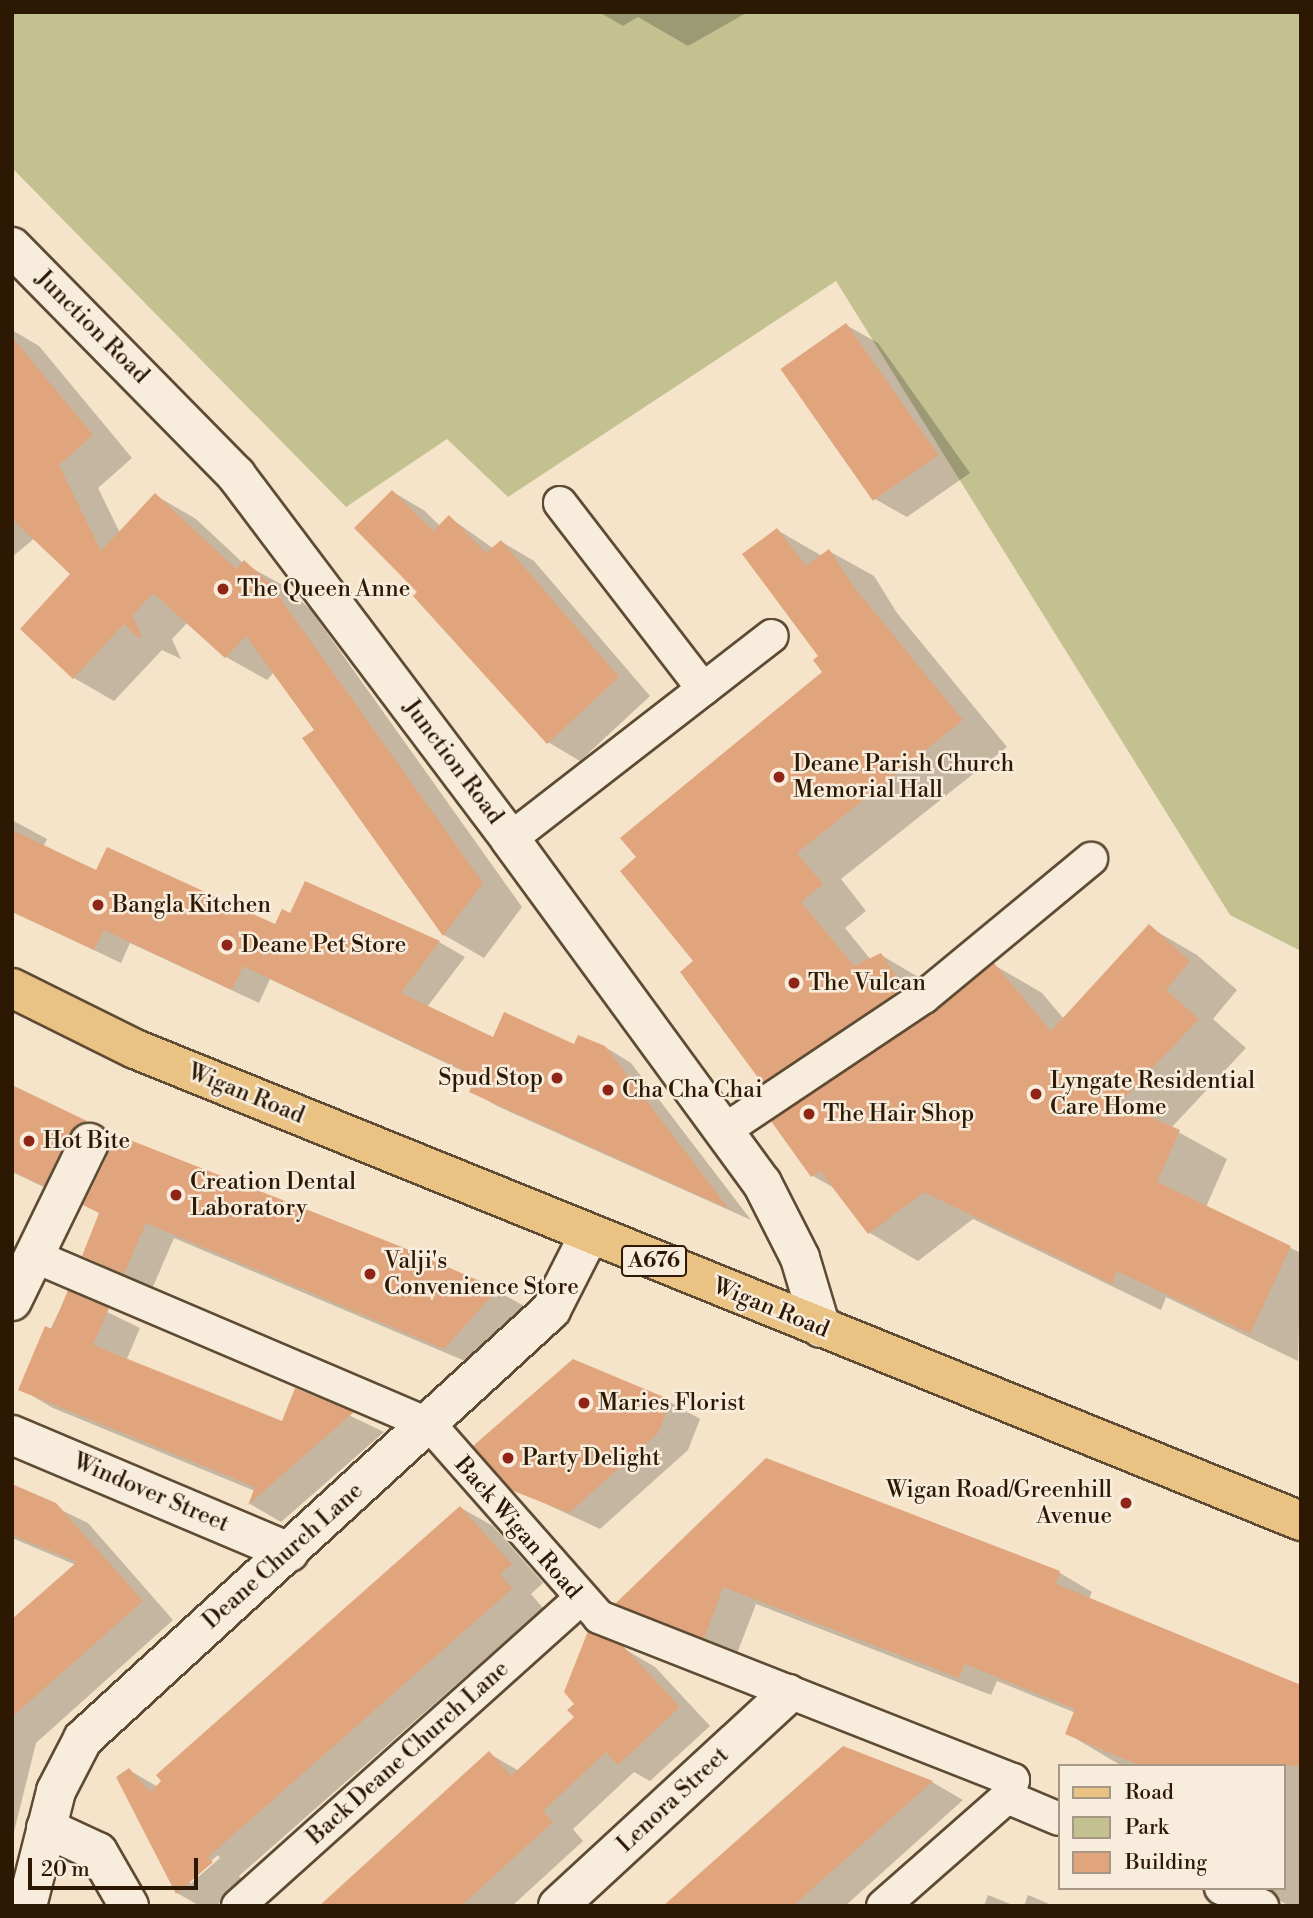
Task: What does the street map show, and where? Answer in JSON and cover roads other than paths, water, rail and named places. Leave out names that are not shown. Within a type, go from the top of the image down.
[{"type":"main road","name":"Wigan Road","points":[[12,988],[135,1049],[1301,1521]]},
{"type":"street","name":"Junction Road","points":[[12,247],[236,475],[510,839],[725,1130],[783,1221],[800,1258],[821,1328]]},
{"type":"street","points":[[13,1297],[89,1143]]},
{"type":"street","name":"Deane Church Lane","points":[[27,1906],[46,1828],[63,1774],[83,1739],[430,1425],[551,1310],[589,1235]]},
{"type":"street","name":"Windover Street","points":[[12,1435],[289,1552]]},
{"type":"street","name":"Lenora Street","points":[[558,1906],[788,1694]]},
{"type":"street","points":[[46,1828],[98,1852],[129,1906]]},
{"type":"lane","points":[[560,503],[703,690]]},
{"type":"lane","points":[[510,839],[772,636]]},
{"type":"lane","points":[[725,1130],[924,997],[1091,859]]},
{"type":"lane","name":"Back Wigan Road","points":[[34,1256],[430,1425],[579,1600],[598,1617],[788,1694],[1010,1789],[1058,1818]]},
{"type":"lane","name":"Back Deane Church Lane","points":[[238,1906],[579,1600]]},
{"type":"lane","points":[[883,1906],[1010,1789]]},
{"type":"lane","points":[[1226,1890],[1262,1906]]},
{"type":"place","name":"The Queen Anne","points":[[223,589]]},
{"type":"place","name":"Deane Parish Church Memorial Hall","points":[[779,777]]},
{"type":"place","name":"Bangla Kitchen","points":[[98,905]]},
{"type":"place","name":"Deane Pet Store","points":[[227,945]]},
{"type":"place","name":"The Vulcan","points":[[794,983]]},
{"type":"place","name":"Spud Stop","points":[[557,1078]]},
{"type":"place","name":"Cha Cha Chai","points":[[608,1090]]},
{"type":"place","name":"Lyngate Residential Care Home","points":[[1036,1094]]},
{"type":"place","name":"The Hair Shop","points":[[809,1114]]},
{"type":"place","name":"Hot Bite","points":[[29,1141]]},
{"type":"place","name":"Creation Dental Laboratory","points":[[176,1195]]},
{"type":"place","name":"Valji's Convenience Store","points":[[370,1274]]},
{"type":"place","name":"Maries Florist","points":[[584,1403]]},
{"type":"place","name":"Party Delight","points":[[508,1458]]},
{"type":"place","name":"Wigan Road/Greenhill Avenue","points":[[1126,1503]]}]
